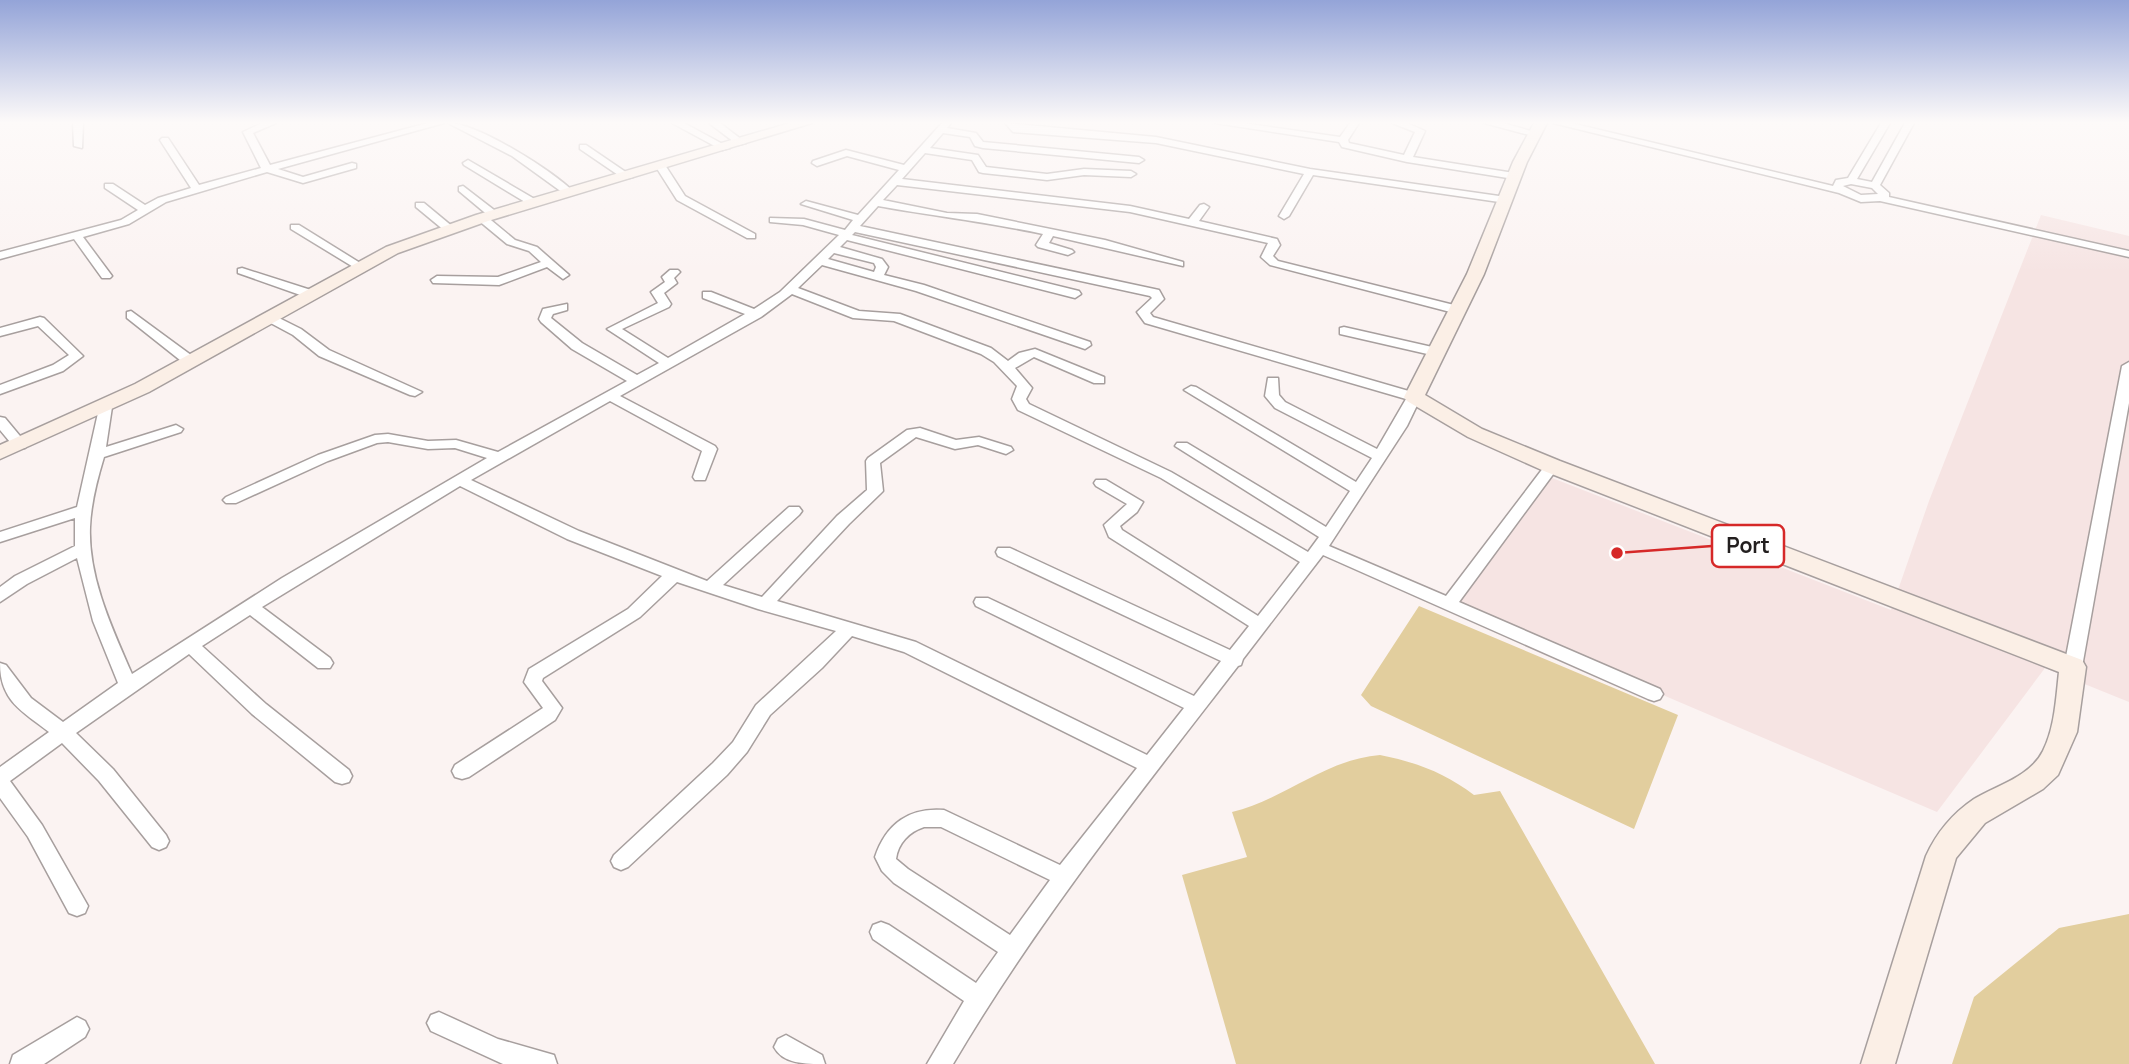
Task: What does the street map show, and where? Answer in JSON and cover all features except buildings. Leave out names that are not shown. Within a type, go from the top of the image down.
[{"type":"main road","points":[[0,453],[105,407],[359,266],[488,216],[642,173]]},
{"type":"street","points":[[185,173],[197,190]]},
{"type":"street","points":[[0,256],[125,222],[162,201],[255,173]]},
{"type":"street","points":[[279,173],[303,180],[329,173]]},
{"type":"street","points":[[484,173],[534,203]]},
{"type":"street","points":[[541,173],[570,193]]},
{"type":"street","points":[[621,173],[628,177]]},
{"type":"street","points":[[664,173],[681,198],[751,236]]},
{"type":"street","points":[[77,906],[35,831],[0,780],[128,685],[250,606],[498,457],[757,314],[791,289],[821,261],[901,173]]},
{"type":"street","points":[[1003,173],[1057,177],[1080,173]]},
{"type":"street","points":[[1099,173],[1130,174]]},
{"type":"street","points":[[1284,216],[1310,173]]},
{"type":"street","points":[[1315,173],[1506,200]]},
{"type":"street","points":[[1493,173],[1514,176]]},
{"type":"street","points":[[939,1064],[979,998],[1064,877],[1320,548],[1414,397],[1458,310],[1516,173]]},
{"type":"street","points":[[1791,173],[1880,192],[1994,226],[2034,232],[2129,254]]},
{"type":"street","points":[[1796,173],[1844,184],[1859,198],[1880,192]]},
{"type":"street","points":[[1844,184],[1852,173]]},
{"type":"street","points":[[1880,192],[1888,173]]},
{"type":"street","points":[[893,181],[1130,209],[1273,241],[1275,245],[1267,257],[1274,263],[1458,310]]},
{"type":"street","points":[[110,186],[145,210]]},
{"type":"street","points":[[463,189],[506,239],[533,249],[563,275]]},
{"type":"street","points":[[876,202],[947,216],[976,217],[1124,247],[1179,264]]},
{"type":"street","points":[[806,204],[851,229],[1075,294]]},
{"type":"street","points":[[420,205],[449,229]]},
{"type":"street","points":[[1192,223],[1204,207]]},
{"type":"street","points":[[774,220],[851,229],[1155,293],[1158,299],[1143,312],[1149,320],[1414,397],[1475,433],[1552,466],[2073,667]]},
{"type":"street","points":[[295,227],[359,266]]},
{"type":"street","points":[[1049,232],[1042,246],[1068,252]]},
{"type":"street","points":[[77,236],[106,276]]},
{"type":"street","points":[[833,249],[878,261],[882,267],[878,275]]},
{"type":"street","points":[[821,261],[878,275],[1084,345]]},
{"type":"street","points":[[437,280],[499,281],[549,263]]},
{"type":"street","points":[[242,271],[310,294]]},
{"type":"street","points":[[668,363],[613,329],[665,304],[657,292],[671,283],[668,277],[674,272]]},
{"type":"street","points":[[791,289],[857,315],[892,316],[908,321],[986,351],[1023,384],[1025,388],[1019,399],[1023,407],[1320,548],[1654,694]]},
{"type":"street","points":[[707,295],[757,314]]},
{"type":"street","points":[[563,307],[547,312],[545,319],[577,346],[636,380]]},
{"type":"street","points":[[131,315],[190,361]]},
{"type":"street","points":[[270,317],[297,332],[324,353],[415,392]]},
{"type":"street","points":[[0,332],[40,321],[77,356],[58,368],[0,390]]},
{"type":"street","points":[[1344,331],[1436,352]]},
{"type":"street","points":[[1007,367],[1034,353],[1099,380]]},
{"type":"street","points":[[1878,1064],[1941,856],[1950,838],[1983,808],[2030,784],[2049,766],[2060,744],[2129,366]]},
{"type":"street","points":[[1273,381],[1272,396],[1280,405],[1379,456]]},
{"type":"street","points":[[1191,390],[1357,489]]},
{"type":"street","points":[[608,395],[710,449],[700,477]]},
{"type":"street","points":[[105,407],[98,454],[83,510],[82,549],[103,627],[128,685]]},
{"type":"street","points":[[0,421],[20,445]]},
{"type":"street","points":[[98,454],[176,429]]},
{"type":"street","points":[[764,606],[843,520],[875,491],[873,461],[912,433],[920,432],[955,444],[979,441],[1006,450]]},
{"type":"street","points":[[231,500],[323,458],[375,439],[387,438],[428,445],[456,444],[498,457]]},
{"type":"street","points":[[1182,446],[1320,548]]},
{"type":"street","points":[[1448,605],[1552,466]]},
{"type":"street","points":[[459,480],[573,535],[674,575],[764,606],[910,647],[1149,765]]},
{"type":"street","points":[[1101,483],[1135,502],[1132,509],[1112,525],[1115,533],[1261,626]]},
{"type":"street","points":[[0,537],[83,510]]},
{"type":"street","points":[[710,588],[794,511]]},
{"type":"street","points":[[0,596],[21,580],[82,549]]},
{"type":"street","points":[[1004,552],[1235,660]]},
{"type":"street","points":[[462,771],[548,715],[553,708],[533,682],[535,674],[634,613],[674,575]]},
{"type":"street","points":[[982,602],[1198,706]]},
{"type":"street","points":[[250,606],[324,663]]},
{"type":"street","points":[[621,861],[720,769],[740,747],[763,710],[816,663],[849,629]]},
{"type":"street","points":[[190,645],[276,723],[342,776]]},
{"type":"street","points":[[0,670],[24,703],[63,732],[106,775],[159,841]]},
{"type":"street","points":[[1013,949],[901,876],[885,857],[888,845],[912,821],[928,816],[944,819],[1064,877]]},
{"type":"street","points":[[881,932],[979,998]]},
{"type":"street","points":[[439,1023],[495,1050],[545,1064]]},
{"type":"street","points":[[22,1064],[77,1029]]},
{"type":"street","points":[[786,1046],[813,1064]]},
{"type":"shaded area","points":[[2041,215],[2129,236],[2129,702],[2045,668],[1937,812],[1452,605],[1547,476],[1891,610],[1929,501]]},
{"type":"shaded area","points":[[1419,606],[1678,715],[1634,829],[1371,706],[1361,695]]},
{"type":"shaded area","points":[[1380,755],[1430,769],[1474,795],[1500,791],[1655,1064],[1236,1064],[1182,875],[1247,857],[1232,812],[1269,799],[1341,764]]},
{"type":"shaded area","points":[[2129,914],[2129,1064],[1952,1064],[1974,997],[2059,928]]},
{"type":"place","name":"Port","points":[[1617,553]]}]
